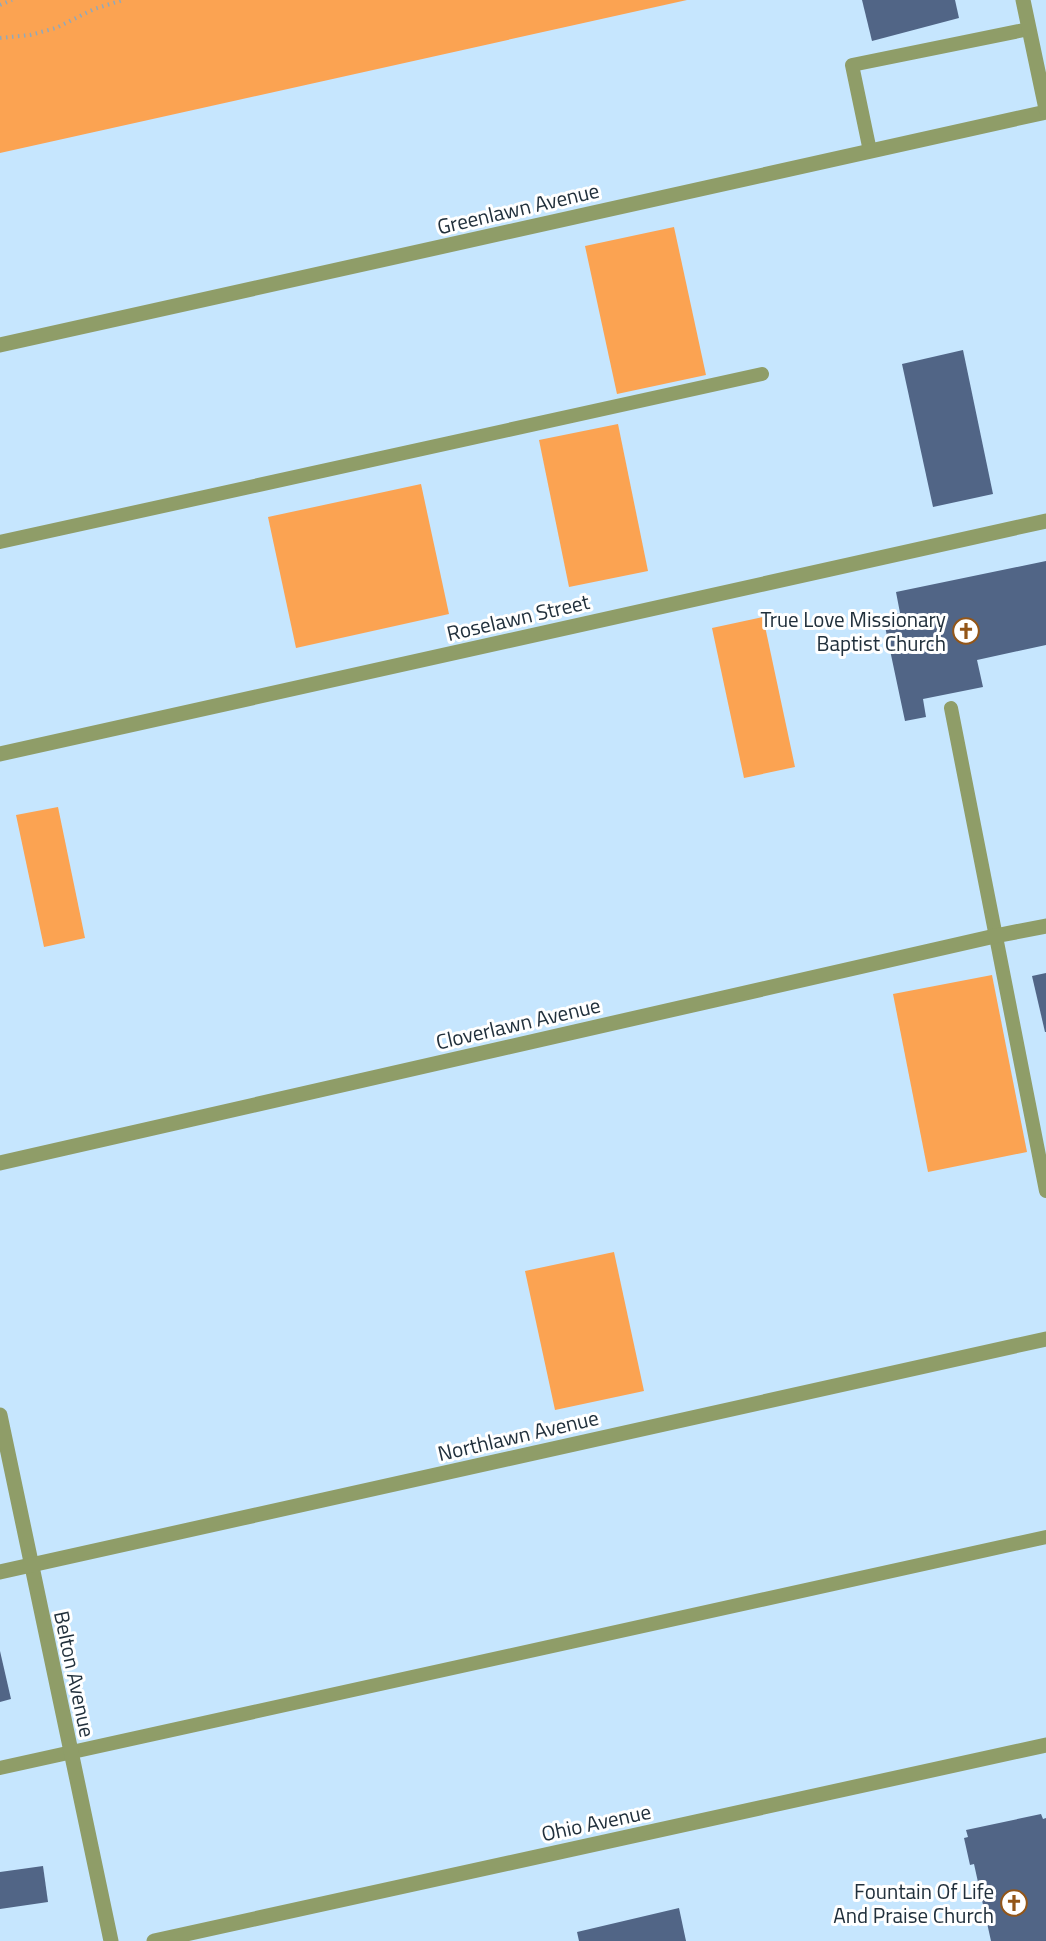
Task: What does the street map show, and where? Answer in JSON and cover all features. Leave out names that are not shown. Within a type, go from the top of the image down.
[{"type":"street","points":[[1023,0],[1046,111]]},
{"type":"street","name":"Greenlawn Avenue","points":[[0,345],[1046,111]]},
{"type":"street","name":"Roselawn Street","points":[[0,754],[1046,521]]},
{"type":"street","name":"Cloverlawn Avenue","points":[[0,1163],[1046,926]]},
{"type":"street","name":"Northlawn Avenue","points":[[0,1572],[1046,1339]]},
{"type":"street","name":"Belton Avenue","points":[[0,1415],[111,1941]]},
{"type":"street","name":"Ohio Avenue","points":[[154,1941],[1046,1745]]},
{"type":"lane","points":[[870,151],[852,65],[1029,29]]},
{"type":"lane","points":[[0,542],[762,374]]},
{"type":"lane","points":[[951,708],[1046,1191]]},
{"type":"lane","points":[[0,1768],[1046,1537]]},
{"type":"path","points":[[0,5],[12,0]]},
{"type":"path","points":[[0,38],[30,35],[56,28],[94,9],[123,0]]},
{"type":"shaded area","points":[[0,0],[687,0],[0,153]]},
{"type":"shaded area","points":[[674,227],[706,375],[617,394],[585,246]]},
{"type":"shaded area","points":[[618,424],[648,571],[569,587],[539,440]]},
{"type":"shaded area","points":[[421,484],[449,614],[296,648],[268,517]]},
{"type":"shaded area","points":[[763,617],[795,767],[744,778],[712,628]]},
{"type":"shaded area","points":[[58,807],[85,938],[44,947],[16,815]]},
{"type":"shaded area","points":[[992,975],[1027,1152],[928,1172],[893,994]]},
{"type":"shaded area","points":[[614,1252],[644,1391],[555,1410],[525,1271]]},
{"type":"building","points":[[862,0],[955,0],[959,18],[872,41]]},
{"type":"building","points":[[963,350],[993,494],[933,507],[902,364]]},
{"type":"building","name":"True Love Missionary Baptist Church","points":[[1046,561],[1046,645],[977,660],[983,687],[923,699],[926,717],[905,721],[883,617],[900,613],[896,592]]},
{"type":"building","points":[[1046,973],[1046,1032],[1045,1032],[1032,976]]},
{"type":"building","points":[[0,1651],[11,1699],[0,1702]]},
{"type":"building","name":"Fountain Of Life And Praise Church","points":[[1041,1814],[1043,1819],[1046,1818],[1046,1941],[991,1941],[974,1864],[970,1865],[964,1838],[968,1837],[966,1830]]},
{"type":"building","points":[[43,1866],[48,1902],[0,1909],[0,1872]]},
{"type":"building","points":[[679,1908],[686,1941],[579,1941],[577,1932]]},
{"type":"place","name":"True Love Missionary Baptist Church","points":[[966,631]]},
{"type":"place","name":"Fountain Of Life And Praise Church","points":[[1014,1903]]}]
